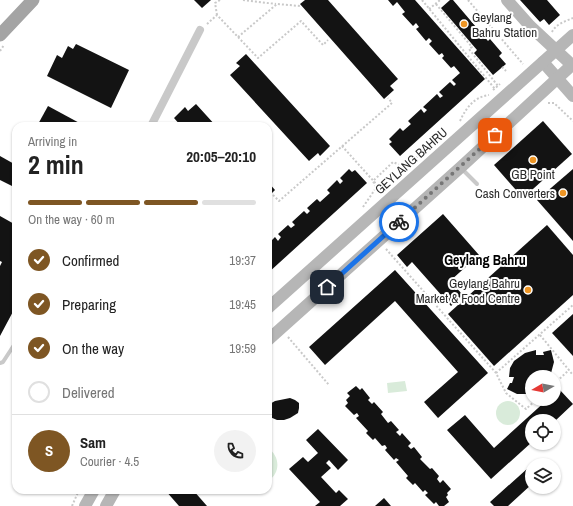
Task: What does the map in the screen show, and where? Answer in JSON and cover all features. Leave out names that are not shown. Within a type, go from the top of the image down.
[{"type":"main road","points":[[0,35],[33,0]]},
{"type":"main road","points":[[272,336],[573,65],[530,26],[507,0]]},
{"type":"main road","points":[[530,26],[558,39],[572,36]]},
{"type":"main road","name":"GEYLANG BAHRU","points":[[272,304],[572,36]]},
{"type":"main road","points":[[543,62],[573,96]]},
{"type":"main road","points":[[86,506],[92,494]]},
{"type":"main road","points":[[106,506],[113,494]]},
{"type":"street","points":[[153,122],[200,30]]},
{"type":"lane","points":[[461,167],[477,184]]},
{"type":"lane","points":[[0,363],[12,348]]},
{"type":"path","points":[[220,0],[215,3],[217,15],[258,58],[301,21],[323,45],[328,40]]},
{"type":"path","points":[[243,0],[300,6]]},
{"type":"path","points":[[422,0],[495,88]]},
{"type":"path","points":[[429,9],[440,0]]},
{"type":"path","points":[[468,0],[523,64],[518,68]]},
{"type":"path","points":[[238,37],[277,4]]},
{"type":"path","points":[[436,4],[472,47],[469,49],[498,86]]},
{"type":"path","points":[[200,30],[217,15]]},
{"type":"path","points":[[553,30],[563,22],[573,18]]},
{"type":"path","points":[[502,67],[506,70]]},
{"type":"path","points":[[459,123],[465,110],[480,96],[488,95],[503,82]]},
{"type":"path","points":[[273,195],[279,201],[392,103],[388,98]]},
{"type":"path","points":[[342,146],[378,186]]},
{"type":"path","points":[[373,181],[393,162],[402,166],[427,151]]},
{"type":"path","points":[[361,210],[376,188],[373,181]]},
{"type":"path","points":[[383,247],[496,372],[506,393],[526,409],[529,406]]},
{"type":"path","points":[[496,372],[573,305]]},
{"type":"path","points":[[540,335],[573,374]]},
{"type":"path","points":[[287,336],[329,385]]},
{"type":"path","points":[[561,377],[569,370]]},
{"type":"path","points":[[72,506],[77,494]]},
{"type":"green space","points":[[405,381],[407,391],[388,393],[387,383]]},
{"type":"green space","points":[[508,401],[513,402],[519,408],[519,418],[513,424],[508,425],[503,424],[497,418],[496,413],[497,408],[503,402]]},
{"type":"green space","points":[[272,451],[277,460],[277,469],[272,478]]},
{"type":"building","points":[[194,0],[211,0],[202,8]]},
{"type":"building","points":[[305,0],[328,0],[398,79],[390,86],[394,90],[384,99],[300,4]]},
{"type":"building","points":[[388,0],[415,0],[485,79],[400,156],[389,144],[392,142],[389,139],[400,128],[403,131],[411,124],[408,121],[421,109],[424,113],[427,110],[423,107],[437,94],[440,98],[443,96],[439,92],[450,82],[454,86],[456,84],[452,80],[460,73],[454,66],[451,68],[442,58],[444,56],[442,53],[439,55],[429,44],[432,41],[429,38],[426,41],[416,29],[419,27],[416,23],[413,26],[402,14],[405,12],[397,2],[393,6]]},
{"type":"building","name":"Geylang Bahru Station","points":[[450,0],[453,0],[488,41],[490,39],[502,53],[499,56],[506,64],[493,75],[474,53],[477,50],[441,8]]},
{"type":"building","name":"Geylang Bahru Station","points":[[520,0],[547,0],[560,15],[549,25],[544,19],[540,22]]},
{"type":"building","points":[[76,44],[129,70],[111,108],[47,76],[57,55],[62,58],[68,46],[73,49]]},
{"type":"building","points":[[246,54],[330,146],[320,156],[318,153],[309,161],[230,75],[240,66],[236,63]]},
{"type":"building","points":[[196,104],[212,122],[178,122],[174,118],[185,107],[188,111]]},
{"type":"building","points":[[48,106],[78,122],[39,122]]},
{"type":"building","name":"GB Point","points":[[543,121],[572,154],[523,198],[494,165]]},
{"type":"building","points":[[0,156],[12,163],[12,186],[0,180]]},
{"type":"building","points":[[349,169],[352,172],[355,170],[367,183],[272,269],[272,240],[275,237],[278,241],[281,237],[278,234],[288,225],[291,228],[295,225],[292,222],[304,211],[307,214],[310,211],[307,208],[317,199],[320,202],[330,193],[327,190],[337,180],[340,184],[343,181],[340,178]]},
{"type":"building","points":[[573,169],[573,241],[537,200]]},
{"type":"building","points":[[443,214],[479,255],[450,281],[463,295],[451,306],[412,262],[407,267],[397,255]]},
{"type":"building","points":[[0,216],[12,223],[12,314],[0,336],[0,266],[2,262],[0,261]]},
{"type":"building","points":[[547,225],[573,255],[573,295],[494,366],[448,314]]},
{"type":"building","points":[[395,270],[488,373],[438,418],[424,402],[458,372],[395,301],[325,365],[309,347]]},
{"type":"building","points":[[573,314],[573,356],[552,333]]},
{"type":"building","points":[[536,350],[536,355],[544,355],[543,352],[551,350],[554,362],[552,370],[525,370],[525,394],[517,394],[507,389],[510,383],[512,383],[514,377],[509,377],[510,368],[514,361],[525,353]]},
{"type":"building","points":[[356,386],[360,390],[362,388],[370,398],[368,400],[372,404],[374,402],[383,412],[381,414],[388,423],[391,421],[399,430],[396,432],[400,436],[402,433],[411,443],[408,446],[411,449],[414,447],[422,457],[420,459],[430,469],[432,468],[439,476],[437,479],[440,483],[443,480],[451,489],[447,493],[448,495],[446,497],[449,502],[444,506],[439,506],[436,502],[434,504],[425,495],[428,493],[425,490],[423,492],[415,483],[413,485],[406,478],[408,476],[396,462],[399,460],[396,458],[394,460],[385,450],[387,448],[385,445],[382,446],[375,438],[373,440],[366,433],[368,431],[356,418],[359,416],[357,413],[354,415],[345,406],[348,403],[346,400],[350,396],[347,393]]},
{"type":"building","points":[[561,391],[573,404],[561,415],[561,414],[531,414],[540,406],[561,406]]},
{"type":"building","points":[[290,398],[295,400],[299,403],[298,413],[284,420],[277,420],[272,418],[272,403]]},
{"type":"building","points":[[465,415],[494,448],[525,420],[525,448],[491,479],[447,430]]},
{"type":"building","points":[[318,429],[348,460],[338,470],[329,460],[326,463],[331,468],[321,477],[336,493],[339,490],[348,499],[340,506],[315,506],[320,502],[289,469],[303,457],[308,462],[318,453],[306,440]]},
{"type":"building","points":[[525,471],[525,490],[508,506],[494,506],[490,502]]},
{"type":"building","points":[[168,494],[196,494],[207,506],[179,506]]},
{"type":"building","points":[[384,498],[391,506],[375,506]]},
{"type":"way so far","points":[[399,222],[495,135]]},
{"type":"place","name":"Geylang Bahru Station","points":[[464,24]]},
{"type":"place","name":"GB Point","points":[[533,160]]},
{"type":"place","name":"Cash Converters","points":[[563,193]]},
{"type":"place","name":"Geylang Bahru Market & Food Centre","points":[[528,290]]},
{"type":"district","name":"Geylang Bahru","points":[[485,260]]},
{"type":"route","points":[[327,287],[399,222]]}]
